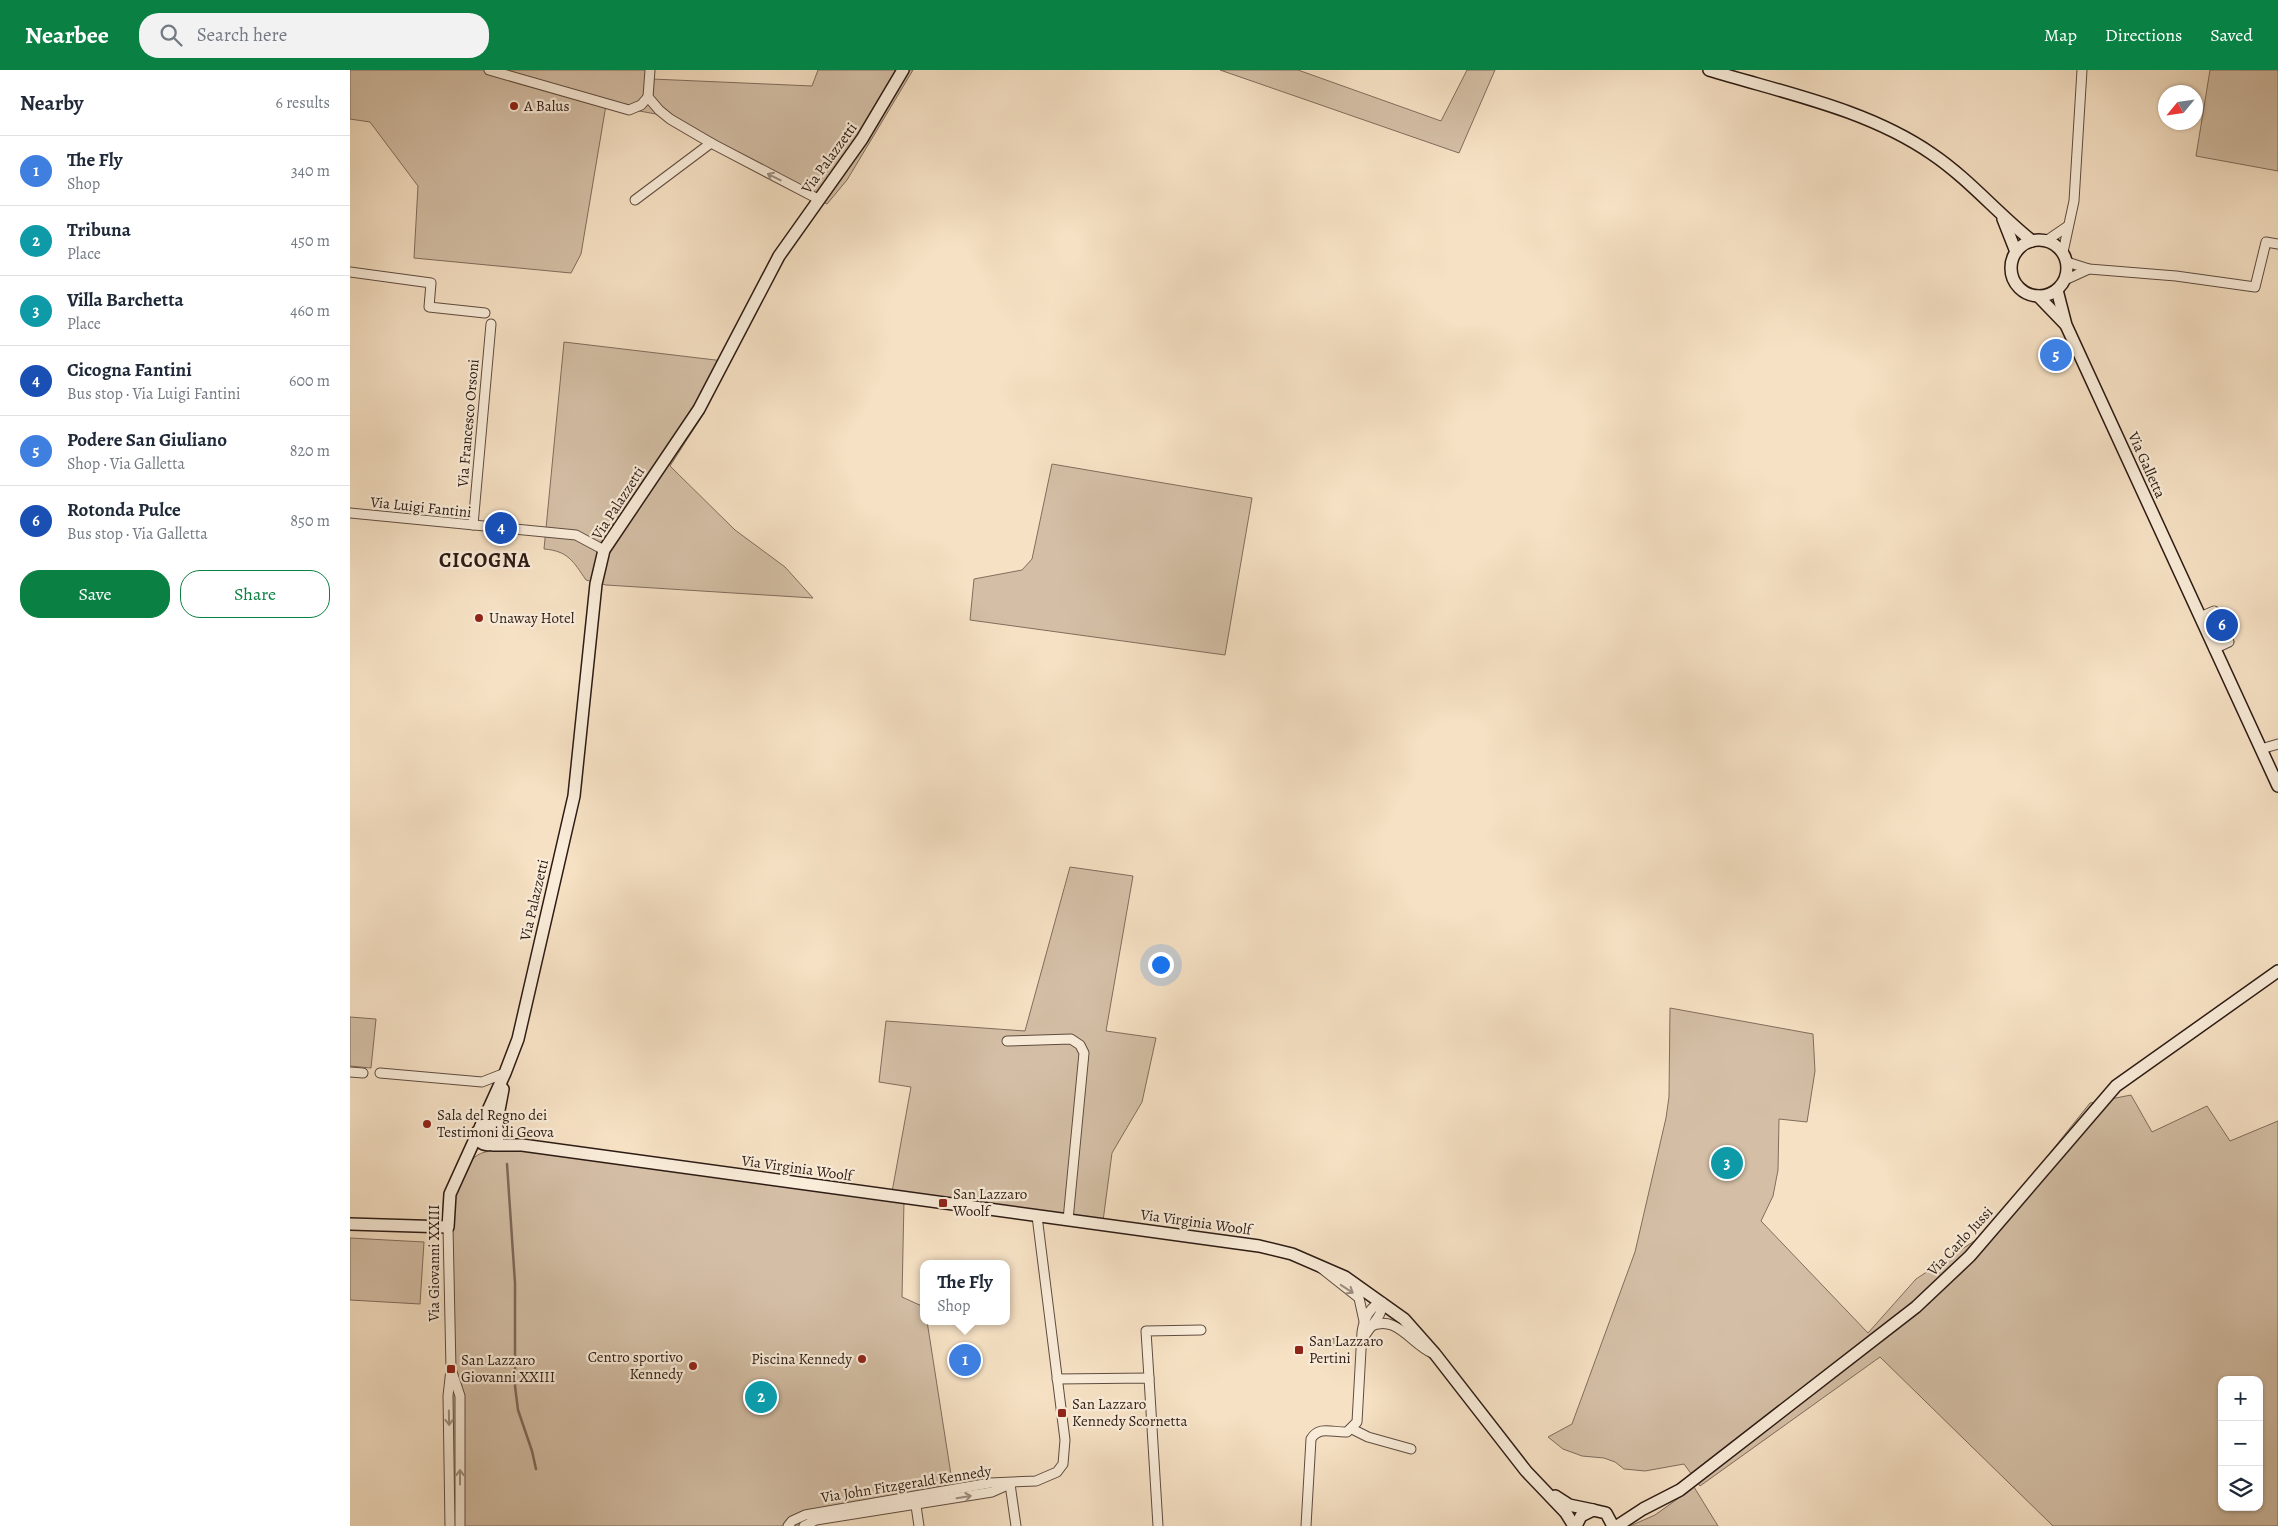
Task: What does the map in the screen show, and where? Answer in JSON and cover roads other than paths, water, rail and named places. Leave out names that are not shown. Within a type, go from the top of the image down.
[{"type":"street","points":[[489,70],[629,110],[641,105],[648,97],[650,70]]},
{"type":"street","name":"Via Palazzetti","points":[[479,1129],[505,1073],[518,1039],[574,796],[596,584],[604,550],[698,409],[779,256],[862,139],[903,70]]},
{"type":"street","points":[[1709,70],[1857,115],[1896,131],[1932,154],[1961,176],[2002,217],[2032,241]]},
{"type":"street","points":[[2065,280],[2068,226],[2074,202],[2082,70]]},
{"type":"street","points":[[648,97],[664,114],[711,143],[818,199]]},
{"type":"street","points":[[635,200],[711,143]]},
{"type":"street","points":[[2002,217],[2016,252]]},
{"type":"street","points":[[2068,226],[2046,241],[2032,241],[2016,252],[2012,261],[2014,280],[2024,291],[2038,296],[2057,290],[2065,280],[2089,269]]},
{"type":"street","points":[[2046,241],[2065,257],[2089,269],[2176,276],[2255,287],[2266,242],[2278,244]]},
{"type":"street","points":[[350,272],[430,283],[429,308],[485,313]]},
{"type":"street","name":"Via Galletta","points":[[2057,290],[2066,325],[2278,786]]},
{"type":"street","name":"Via Galletta","points":[[2038,296],[2066,325]]},
{"type":"street","name":"Via Francesco Orsoni","points":[[473,526],[491,324]]},
{"type":"street","name":"Via Luigi Fantini","points":[[350,513],[473,526],[576,534],[604,550]]},
{"type":"street","points":[[2200,617],[2214,611],[2229,642],[2214,649]]},
{"type":"street","points":[[2261,749],[2278,744]]},
{"type":"street","name":"Via Carlo Jussi","points":[[1618,1526],[1643,1508],[1680,1490],[1916,1307],[1970,1256],[2116,1086],[2278,971]]},
{"type":"street","points":[[1007,1041],[1071,1039],[1080,1044],[1084,1053],[1068,1220]]},
{"type":"street","points":[[350,1072],[363,1073]]},
{"type":"street","points":[[380,1073],[482,1082],[505,1073]]},
{"type":"street","name":"Via Palazzetti","points":[[498,1129],[505,1073]]},
{"type":"street","points":[[482,1082],[490,1087],[495,1096]]},
{"type":"street","points":[[464,1159],[489,1145],[498,1139],[498,1129],[488,1123],[479,1129],[479,1141],[489,1145]]},
{"type":"street","name":"Via Giovanni XXIII","points":[[450,1526],[448,1396],[451,1369],[448,1226],[450,1194],[479,1129]]},
{"type":"street","name":"Via Virginia Woolf","points":[[498,1129],[522,1145]]},
{"type":"street","name":"Via Virginia Woolf","points":[[489,1145],[522,1145],[1259,1246],[1292,1254],[1345,1277],[1404,1319],[1435,1354],[1539,1486],[1566,1513],[1575,1526]]},
{"type":"street","name":"Via John Fitzgerald Kennedy","points":[[804,1526],[816,1520],[915,1501],[990,1483],[1010,1484],[1046,1478],[1057,1472],[1063,1464],[1065,1440],[1037,1216]]},
{"type":"street","points":[[350,1224],[448,1226]]},
{"type":"street","name":"Via Virginia Woolf","points":[[1317,1264],[1327,1275],[1352,1291],[1359,1298],[1366,1324],[1394,1324],[1421,1348],[1435,1354]]},
{"type":"street","points":[[1306,1526],[1311,1439],[1321,1430],[1344,1432],[1352,1429],[1357,1422],[1362,1341],[1366,1324],[1374,1306],[1382,1302]]},
{"type":"street","points":[[1158,1526],[1146,1331],[1201,1330]]},
{"type":"street","name":"Via Giovanni XXIII","points":[[451,1369],[460,1396],[460,1526]]},
{"type":"street","points":[[1057,1378],[1149,1378]]},
{"type":"street","points":[[1352,1429],[1368,1437],[1411,1450]]},
{"type":"street","points":[[1010,1484],[1016,1526]]},
{"type":"street","name":"Via Virginia Woolf","points":[[1539,1486],[1569,1505],[1606,1513]]},
{"type":"street","points":[[915,1501],[919,1526]]},
{"type":"street","name":"Via John Fitzgerald Kennedy","points":[[788,1526],[792,1521],[805,1515],[915,1501]]},
{"type":"street","name":"Via Carlo Jussi","points":[[1606,1513],[1643,1508]]},
{"type":"street","points":[[1575,1526],[1581,1516],[1593,1510]]},
{"type":"street","points":[[1606,1513],[1613,1526]]},
{"type":"street","name":"Via John Fitzgerald Kennedy","points":[[798,1526],[805,1515]]},
{"type":"waterway","points":[[507,1164],[515,1283],[515,1386],[518,1410],[536,1469]]},
{"type":"place","name":"A Balus","points":[[514,106]]},
{"type":"place","name":"Podere San Giuliano","points":[[2056,355]]},
{"type":"place","name":"Cicogna Fantini","points":[[501,528]]},
{"type":"place","name":"Unaway Hotel","points":[[479,618]]},
{"type":"place","name":"Rotonda Pulce","points":[[2222,625]]},
{"type":"place","name":"Sala del Regno dei Testimoni di Geova","points":[[427,1124]]},
{"type":"place","name":"Villa Barchetta","points":[[1727,1163]]},
{"type":"place","name":"San Lazzaro Woolf","points":[[943,1203]]},
{"type":"place","name":"San Lazzaro Pertini","points":[[1299,1350]]},
{"type":"place","name":"Piscina Kennedy","points":[[862,1359]]},
{"type":"place","name":"The Fly","points":[[965,1360]]},
{"type":"place","name":"Centro sportivo Kennedy","points":[[693,1366]]},
{"type":"place","name":"San Lazzaro Giovanni XXIII","points":[[451,1369]]},
{"type":"place","name":"Tribuna","points":[[761,1397]]},
{"type":"place","name":"San Lazzaro Kennedy Scornetta","points":[[1062,1413]]},
{"type":"district","name":"CICOGNA","points":[[485,560]]}]
